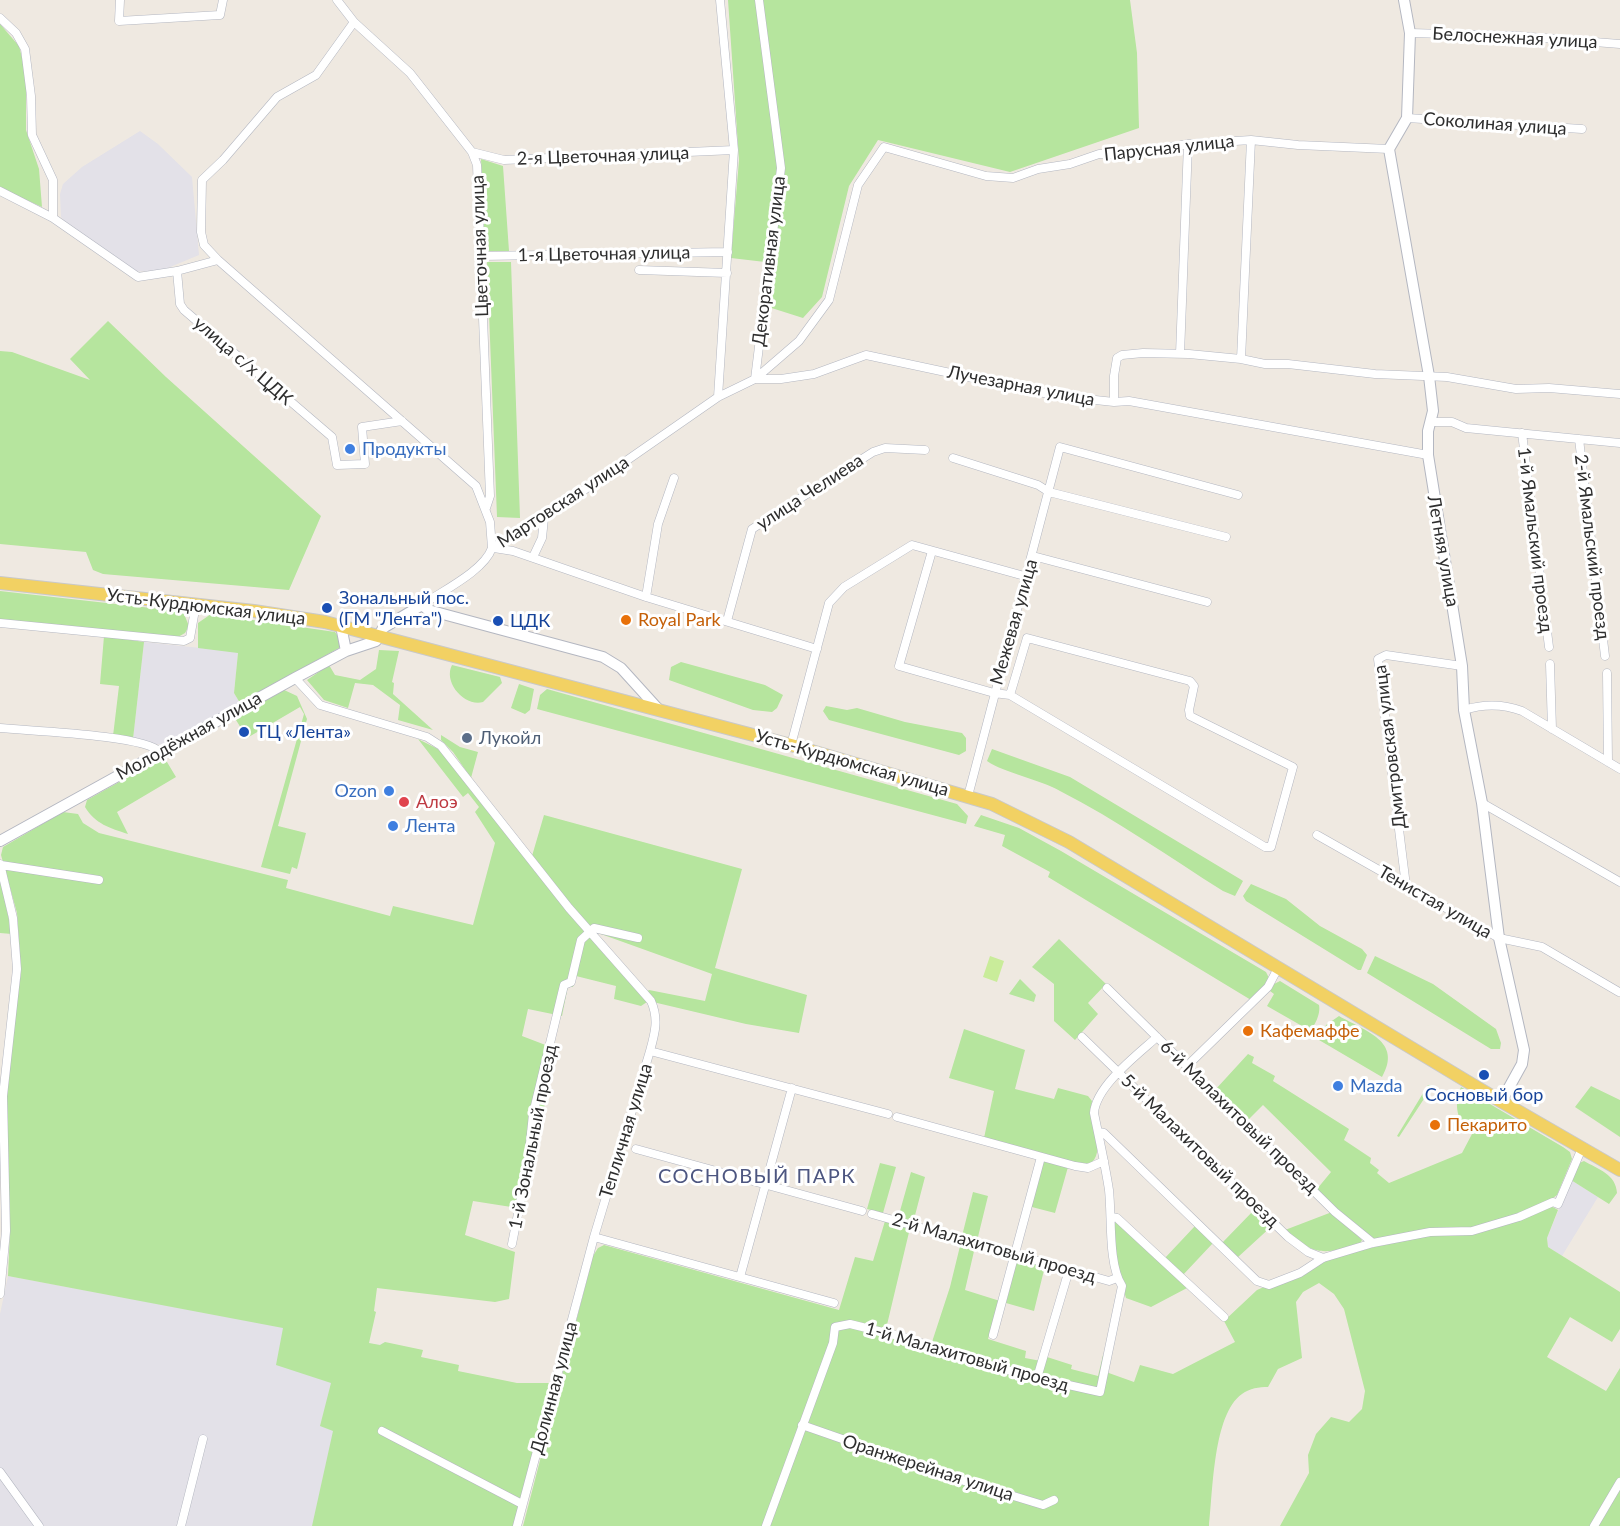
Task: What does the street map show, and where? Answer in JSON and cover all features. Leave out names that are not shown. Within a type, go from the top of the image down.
[{"type":"main road","name":"Усть-Курдюмская улица","points":[[0,583],[254,611],[341,626],[791,745],[968,796],[1024,818],[1069,842],[1501,1102],[1620,1170]]},
{"type":"street","points":[[120,0],[119,21],[220,15],[223,0]]},
{"type":"street","name":"Цветочная улица","points":[[337,0],[354,22],[410,74],[472,152],[477,165],[489,496],[486,510]]},
{"type":"street","points":[[718,397],[734,150],[720,0]]},
{"type":"street","name":"Декоративная улица","points":[[755,379],[781,168],[759,0]]},
{"type":"street","points":[[1389,149],[1407,118],[1410,33],[1404,0]]},
{"type":"street","points":[[0,18],[16,33],[25,49],[31,96],[32,135],[53,180],[53,218]]},
{"type":"street","points":[[354,22],[316,75],[277,97],[224,160],[202,180],[201,232],[204,245],[218,260],[476,486],[490,522],[492,548],[533,557],[645,597],[817,649]]},
{"type":"street","name":"Белоснежная улица","points":[[1410,33],[1518,36],[1620,44]]},
{"type":"street","name":"Соколиная улица","points":[[1407,118],[1582,129]]},
{"type":"street","points":[[1241,359],[1251,140]]},
{"type":"street","name":"Парусная улица","points":[[755,379],[798,341],[829,300],[858,185],[884,147],[986,176],[1013,178],[1038,169],[1070,164],[1099,154],[1127,154],[1188,144],[1251,140],[1298,145],[1389,149]]},
{"type":"street","points":[[1180,354],[1188,144]]},
{"type":"street","name":"Летняя улица","points":[[1389,149],[1429,376],[1433,411],[1427,435],[1428,455],[1462,666],[1464,710],[1482,803],[1498,938],[1524,1050],[1522,1064],[1501,1102]]},
{"type":"street","name":"2-я Цветочная улица","points":[[472,152],[504,160],[734,150]]},
{"type":"street","points":[[0,191],[53,218],[138,277],[177,271],[218,260]]},
{"type":"street","name":"1-я Цветочная улица","points":[[481,256],[728,252]]},
{"type":"street","points":[[639,270],[727,273]]},
{"type":"street","name":"улица с/х ЦДК","points":[[177,271],[180,304],[184,310],[332,437],[337,465],[365,464],[362,427],[402,421]]},
{"type":"street","name":"Лучезарная улица","points":[[755,379],[781,380],[814,374],[866,355],[1058,396],[1114,402],[1114,376],[1118,358],[1143,353],[1241,359],[1265,364],[1288,364],[1375,374],[1429,376],[1516,389],[1549,388],[1620,394]]},
{"type":"street","name":"Мартовская улица","points":[[380,636],[383,628],[475,569],[490,555],[492,548],[544,518],[718,397],[755,379]]},
{"type":"street","points":[[1114,402],[1129,401],[1428,455]]},
{"type":"street","points":[[1431,422],[1442,421],[1466,428],[1620,443]]},
{"type":"street","name":"1-й Ямальский проезд","points":[[1522,433],[1549,647]]},
{"type":"street","name":"2-й Ямальский проезд","points":[[1579,439],[1605,656]]},
{"type":"street","name":"Межевая улица","points":[[968,796],[994,693],[1028,577],[1060,447],[1238,495]]},
{"type":"street","name":"улица Челиева","points":[[727,621],[752,529],[873,452],[885,448],[925,450]]},
{"type":"street","points":[[953,458],[1038,485],[1048,492],[1226,537]]},
{"type":"street","points":[[645,597],[658,524],[674,478]]},
{"type":"street","points":[[533,557],[542,538],[544,518]]},
{"type":"street","points":[[791,745],[829,603],[844,587],[893,554],[912,545],[1028,577]]},
{"type":"street","points":[[932,551],[899,666],[994,693],[1010,695],[1265,847],[1272,846],[1293,766],[1190,716],[1194,686],[1190,681],[1011,633]]},
{"type":"street","points":[[1033,556],[1207,602]]},
{"type":"street","points":[[0,623],[184,642],[190,638],[196,604]]},
{"type":"street","points":[[422,605],[428,610],[614,662],[660,711]]},
{"type":"street","points":[[341,626],[346,651]]},
{"type":"street","name":"Молодёжная улица","points":[[0,841],[295,678],[346,651],[376,641],[380,636]]},
{"type":"street","points":[[1010,695],[1027,638]]},
{"type":"street","name":"Дмитровская улица","points":[[1406,886],[1378,659],[1386,655],[1462,666]]},
{"type":"street","points":[[1550,664],[1552,729]]},
{"type":"street","points":[[1607,673],[1608,762]]},
{"type":"street","points":[[295,678],[320,705],[434,741],[453,758],[542,874],[590,932],[594,928],[638,938]]},
{"type":"street","points":[[1464,710],[1476,706],[1508,706],[1620,769]]},
{"type":"street","points":[[0,728],[118,739],[146,744],[160,752]]},
{"type":"street","points":[[1482,803],[1620,882]]},
{"type":"street","name":"Тенистая улица","points":[[1317,835],[1498,938],[1542,947],[1619,992]]},
{"type":"street","points":[[0,1294],[6,1231],[1,1141],[3,1096],[17,969],[13,918],[0,864],[99,880]]},
{"type":"street","name":"Тепличная улица","points":[[590,932],[651,1002],[655,1011],[656,1026],[591,1251]]},
{"type":"street","name":"1-й Зональный проезд","points":[[512,1244],[528,1163],[533,1114],[564,985],[571,982],[581,940],[590,932]]},
{"type":"street","points":[[1187,1066],[1268,987],[1278,968]]},
{"type":"street","name":"6-й Малахитовый проезд","points":[[1107,988],[1335,1212],[1373,1243]]},
{"type":"street","name":"5-й Малахитовый проезд","points":[[1082,1037],[1288,1237],[1308,1252],[1323,1258]]},
{"type":"street","points":[[1117,1278],[1112,1217],[1094,1113],[1095,1103],[1120,1072],[1157,1037]]},
{"type":"street","points":[[650,1051],[888,1114]]},
{"type":"street","points":[[740,1277],[792,1088]]},
{"type":"street","points":[[897,1117],[1041,1157],[1088,1167],[1104,1161]]},
{"type":"street","points":[[1099,1132],[1104,1133],[1257,1281],[1269,1285],[1300,1273],[1323,1258],[1373,1243],[1430,1233],[1472,1231],[1519,1217],[1553,1202],[1558,1204],[1582,1148]]},
{"type":"street","points":[[636,1149],[862,1211]]},
{"type":"street","points":[[993,1335],[1041,1157]]},
{"type":"street","name":"2-й Малахитовый проезд","points":[[872,1214],[1109,1281],[1117,1278]]},
{"type":"street","points":[[1112,1217],[1117,1218],[1224,1317]]},
{"type":"street","points":[[594,1237],[834,1303]]},
{"type":"street","name":"Долинная улица","points":[[518,1525],[591,1251]]},
{"type":"street","points":[[1037,1378],[1069,1270]]},
{"type":"street","name":"1-й Малахитовый проезд","points":[[802,1425],[833,1343],[835,1327],[850,1324],[907,1338],[968,1359],[1037,1378],[1100,1392],[1106,1356],[1122,1296],[1122,1286],[1117,1278]]},
{"type":"street","points":[[766,1526],[802,1425]]},
{"type":"street","name":"Оранжерейная улица","points":[[802,1425],[951,1477],[1043,1505],[1054,1500]]},
{"type":"street","points":[[382,1431],[522,1504]]},
{"type":"street","points":[[181,1526],[203,1439]]},
{"type":"street","points":[[0,1472],[39,1526]]},
{"type":"street","points":[[1594,1526],[1620,1482]]},
{"type":"shaded area","points":[[140,131],[158,144],[192,177],[199,255],[163,270],[133,272],[72,231],[61,217],[60,194],[63,184],[82,167]]},
{"type":"shaded area","points":[[144,642],[238,652],[234,693],[240,703],[166,746],[133,739]]},
{"type":"shaded area","points":[[1571,1180],[1598,1197],[1562,1256],[1548,1247],[1547,1238]]},
{"type":"shaded area","points":[[8,1276],[379,1345],[385,1342],[312,1526],[0,1526],[0,1314]]},
{"type":"green space","points":[[728,0],[1130,0],[1137,53],[1139,128],[1010,172],[878,140],[849,186],[822,297],[803,318],[759,304],[765,262],[731,258],[739,160]]},
{"type":"green space","points":[[0,24],[19,46],[26,73],[26,130],[39,169],[42,207],[0,188]]},
{"type":"green space","points":[[481,159],[503,166],[509,251],[485,251]]},
{"type":"green space","points":[[487,262],[511,262],[520,518],[497,517]]},
{"type":"green space","points":[[108,321],[166,377],[321,516],[289,590],[103,574],[93,570],[86,552],[0,544],[0,351],[12,352],[90,380],[70,359]]},
{"type":"green space","points":[[0,591],[178,611],[184,614],[189,626],[185,633],[178,637],[0,620]]},
{"type":"green space","points":[[211,614],[335,632],[342,642],[339,648],[240,703],[234,693],[238,653],[198,648],[198,623]]},
{"type":"green space","points":[[104,636],[144,642],[133,739],[113,736],[119,686],[100,684]]},
{"type":"green space","points":[[379,650],[399,651],[392,682],[394,683],[393,694],[433,730],[398,720],[400,705],[373,685],[355,683],[348,708],[324,700],[307,680],[329,665],[335,675],[360,680],[376,669]]},
{"type":"green space","points":[[681,662],[765,685],[783,695],[777,708],[772,712],[753,710],[669,680],[671,667]]},
{"type":"green space","points":[[452,665],[500,677],[502,683],[483,702],[469,701],[457,692],[450,679]]},
{"type":"green space","points":[[519,684],[534,689],[530,710],[525,714],[511,708]]},
{"type":"green space","points":[[282,689],[297,696],[307,719],[278,826],[306,833],[297,869],[292,867],[290,874],[261,867],[304,714],[300,707],[247,738],[236,720],[238,714]]},
{"type":"green space","points":[[547,689],[957,804],[968,816],[966,824],[537,709],[540,695]]},
{"type":"green space","points":[[826,706],[847,710],[857,708],[905,722],[962,733],[966,738],[966,751],[959,755],[829,720],[823,711]]},
{"type":"green space","points":[[441,735],[460,747],[478,752],[471,778],[453,752],[441,740]]},
{"type":"green space","points":[[418,739],[438,749],[450,760],[647,1002],[641,1006],[614,999],[616,986],[576,976],[573,987],[568,986],[562,1016],[528,1009],[522,1036],[556,1049],[524,1209],[473,1201],[465,1235],[515,1252],[509,1299],[495,1302],[377,1288],[374,1311],[376,1312],[369,1343],[380,1345],[385,1342],[423,1350],[421,1357],[459,1365],[458,1371],[517,1383],[550,1383],[514,1526],[312,1526],[333,1431],[320,1426],[331,1383],[276,1365],[283,1328],[8,1276],[10,1230],[6,1091],[21,971],[17,913],[1,855],[3,847],[63,812],[78,814],[83,823],[99,833],[288,880],[286,888],[390,916],[393,906],[473,925],[495,843],[475,812],[479,807],[468,793],[463,797]]},
{"type":"green space","points":[[992,749],[1070,777],[1240,879],[1243,881],[1235,896],[1223,891],[1081,802],[1052,787],[987,761]]},
{"type":"green space","points":[[164,757],[176,777],[117,812],[128,834],[93,818],[85,807],[87,800]]},
{"type":"green space","points":[[544,815],[742,869],[715,968],[807,995],[799,1033],[746,1024],[653,1002],[645,993],[649,990],[705,1001],[712,974],[598,933],[595,935],[532,856]]},
{"type":"green space","points":[[981,815],[1019,828],[1061,851],[1266,972],[1270,980],[1251,1000],[1048,877],[1050,872],[1002,846],[1005,835],[974,826]]},
{"type":"green space","points":[[0,878],[12,934],[0,933]]},
{"type":"green space","points":[[1251,884],[1286,899],[1320,926],[1362,949],[1367,955],[1361,970],[1246,901],[1243,896]]},
{"type":"green space","points":[[1059,939],[1106,984],[1088,1003],[1098,1014],[1075,1040],[1054,1021],[1054,984],[1032,967]]},
{"type":"green space","points":[[990,956],[1004,961],[997,982],[983,977]]},
{"type":"green space","points":[[1375,956],[1433,984],[1496,1029],[1501,1043],[1500,1049],[1491,1049],[1367,973]]},
{"type":"green space","points":[[1020,979],[1036,995],[1034,1002],[1009,994]]},
{"type":"green space","points":[[1280,981],[1319,1005],[1316,1021],[1306,1034],[1302,1031],[1302,1026],[1267,1006],[1274,994],[1270,991],[1274,984]]},
{"type":"green space","points":[[1339,1016],[1370,1032],[1384,1046],[1388,1054],[1387,1065],[1382,1077],[1319,1040],[1326,1025]]},
{"type":"green space","points":[[964,1029],[1025,1050],[1015,1089],[1054,1099],[1058,1088],[1088,1096],[1092,1101],[1098,1144],[1094,1159],[1089,1165],[984,1138],[994,1091],[949,1078]]},
{"type":"green space","points":[[1248,1054],[1254,1057],[1252,1063],[1275,1076],[1273,1081],[1349,1129],[1344,1140],[1371,1158],[1370,1163],[1379,1170],[1377,1173],[1389,1183],[1462,1153],[1472,1134],[1463,1124],[1458,1113],[1457,1100],[1461,1087],[1563,1147],[1570,1152],[1572,1159],[1557,1195],[1520,1214],[1442,1233],[1373,1239],[1338,1211],[1317,1189],[1331,1172],[1263,1105],[1247,1121],[1215,1090]]},
{"type":"green space","points":[[1428,1085],[1433,1085],[1399,1137],[1397,1136]]},
{"type":"green space","points":[[1591,1086],[1620,1100],[1620,1137],[1575,1107]]},
{"type":"green space","points":[[1584,1161],[1605,1173],[1616,1186],[1617,1193],[1609,1204],[1571,1180],[1577,1164]]},
{"type":"green space","points":[[1043,1162],[1068,1167],[1055,1213],[1028,1206]]},
{"type":"green space","points":[[880,1163],[896,1167],[883,1213],[867,1209]]},
{"type":"green space","points":[[911,1172],[925,1177],[913,1223],[898,1218]]},
{"type":"green space","points":[[973,1192],[988,1196],[977,1241],[962,1236]]},
{"type":"green space","points":[[1551,1206],[1558,1210],[1547,1238],[1548,1247],[1620,1292],[1620,1329],[1612,1342],[1570,1317],[1547,1357],[1606,1391],[1620,1368],[1620,1526],[1280,1526],[1309,1473],[1308,1455],[1316,1434],[1331,1417],[1349,1422],[1362,1409],[1365,1391],[1344,1309],[1334,1294],[1319,1283],[1303,1292],[1296,1302],[1302,1358],[1278,1369],[1268,1387],[1255,1388],[1242,1394],[1232,1404],[1225,1418],[1216,1455],[1209,1526],[767,1526],[836,1334],[840,1329],[832,1327],[831,1341],[766,1526],[523,1526],[593,1256],[598,1248],[604,1245],[839,1310],[855,1257],[873,1261],[885,1221],[910,1228],[886,1329],[932,1342],[950,1287],[961,1242],[975,1247],[965,1290],[1000,1301],[988,1339],[1026,1351],[1025,1358],[1041,1361],[1047,1357],[1072,1365],[1071,1369],[1098,1376],[1103,1355],[1109,1356],[1106,1372],[1134,1382],[1140,1365],[1173,1374],[1235,1342],[1224,1321],[1257,1290],[1324,1261],[1383,1244],[1430,1236],[1471,1234]]},
{"type":"green space","points":[[1255,1209],[1273,1225],[1237,1258],[1222,1243]]},
{"type":"green space","points":[[1332,1212],[1362,1240],[1360,1244],[1337,1250],[1320,1251],[1304,1245],[1285,1230]]},
{"type":"green space","points":[[1117,1221],[1187,1288],[1151,1307],[1126,1298],[1116,1262],[1113,1223]]},
{"type":"green space","points":[[1195,1226],[1213,1243],[1182,1276],[1164,1259]]},
{"type":"green space","points":[[1017,1259],[1045,1266],[1034,1311],[1006,1303]]},
{"type":"place","name":"Продукты","points":[[350,449]]},
{"type":"place","name":"Зональный пос. (ГМ \"Лента\")","points":[[327,608]]},
{"type":"place","name":"Royal Park","points":[[626,620]]},
{"type":"place","name":"ЦДК","points":[[498,621]]},
{"type":"place","name":"ТЦ «Лента»","points":[[244,732]]},
{"type":"place","name":"Лукойл","points":[[467,738]]},
{"type":"place","name":"Ozon","points":[[389,791]]},
{"type":"place","name":"Алоэ","points":[[404,802]]},
{"type":"place","name":"Лента","points":[[393,826]]},
{"type":"place","name":"Кафемаффе","points":[[1248,1031]]},
{"type":"place","name":"Сосновый бор","points":[[1484,1075]]},
{"type":"place","name":"Mazda","points":[[1338,1086]]},
{"type":"place","name":"Пекарито","points":[[1435,1125]]},
{"type":"district","name":"СОСНОВЫЙ ПАРК","points":[[757,1177]]}]
